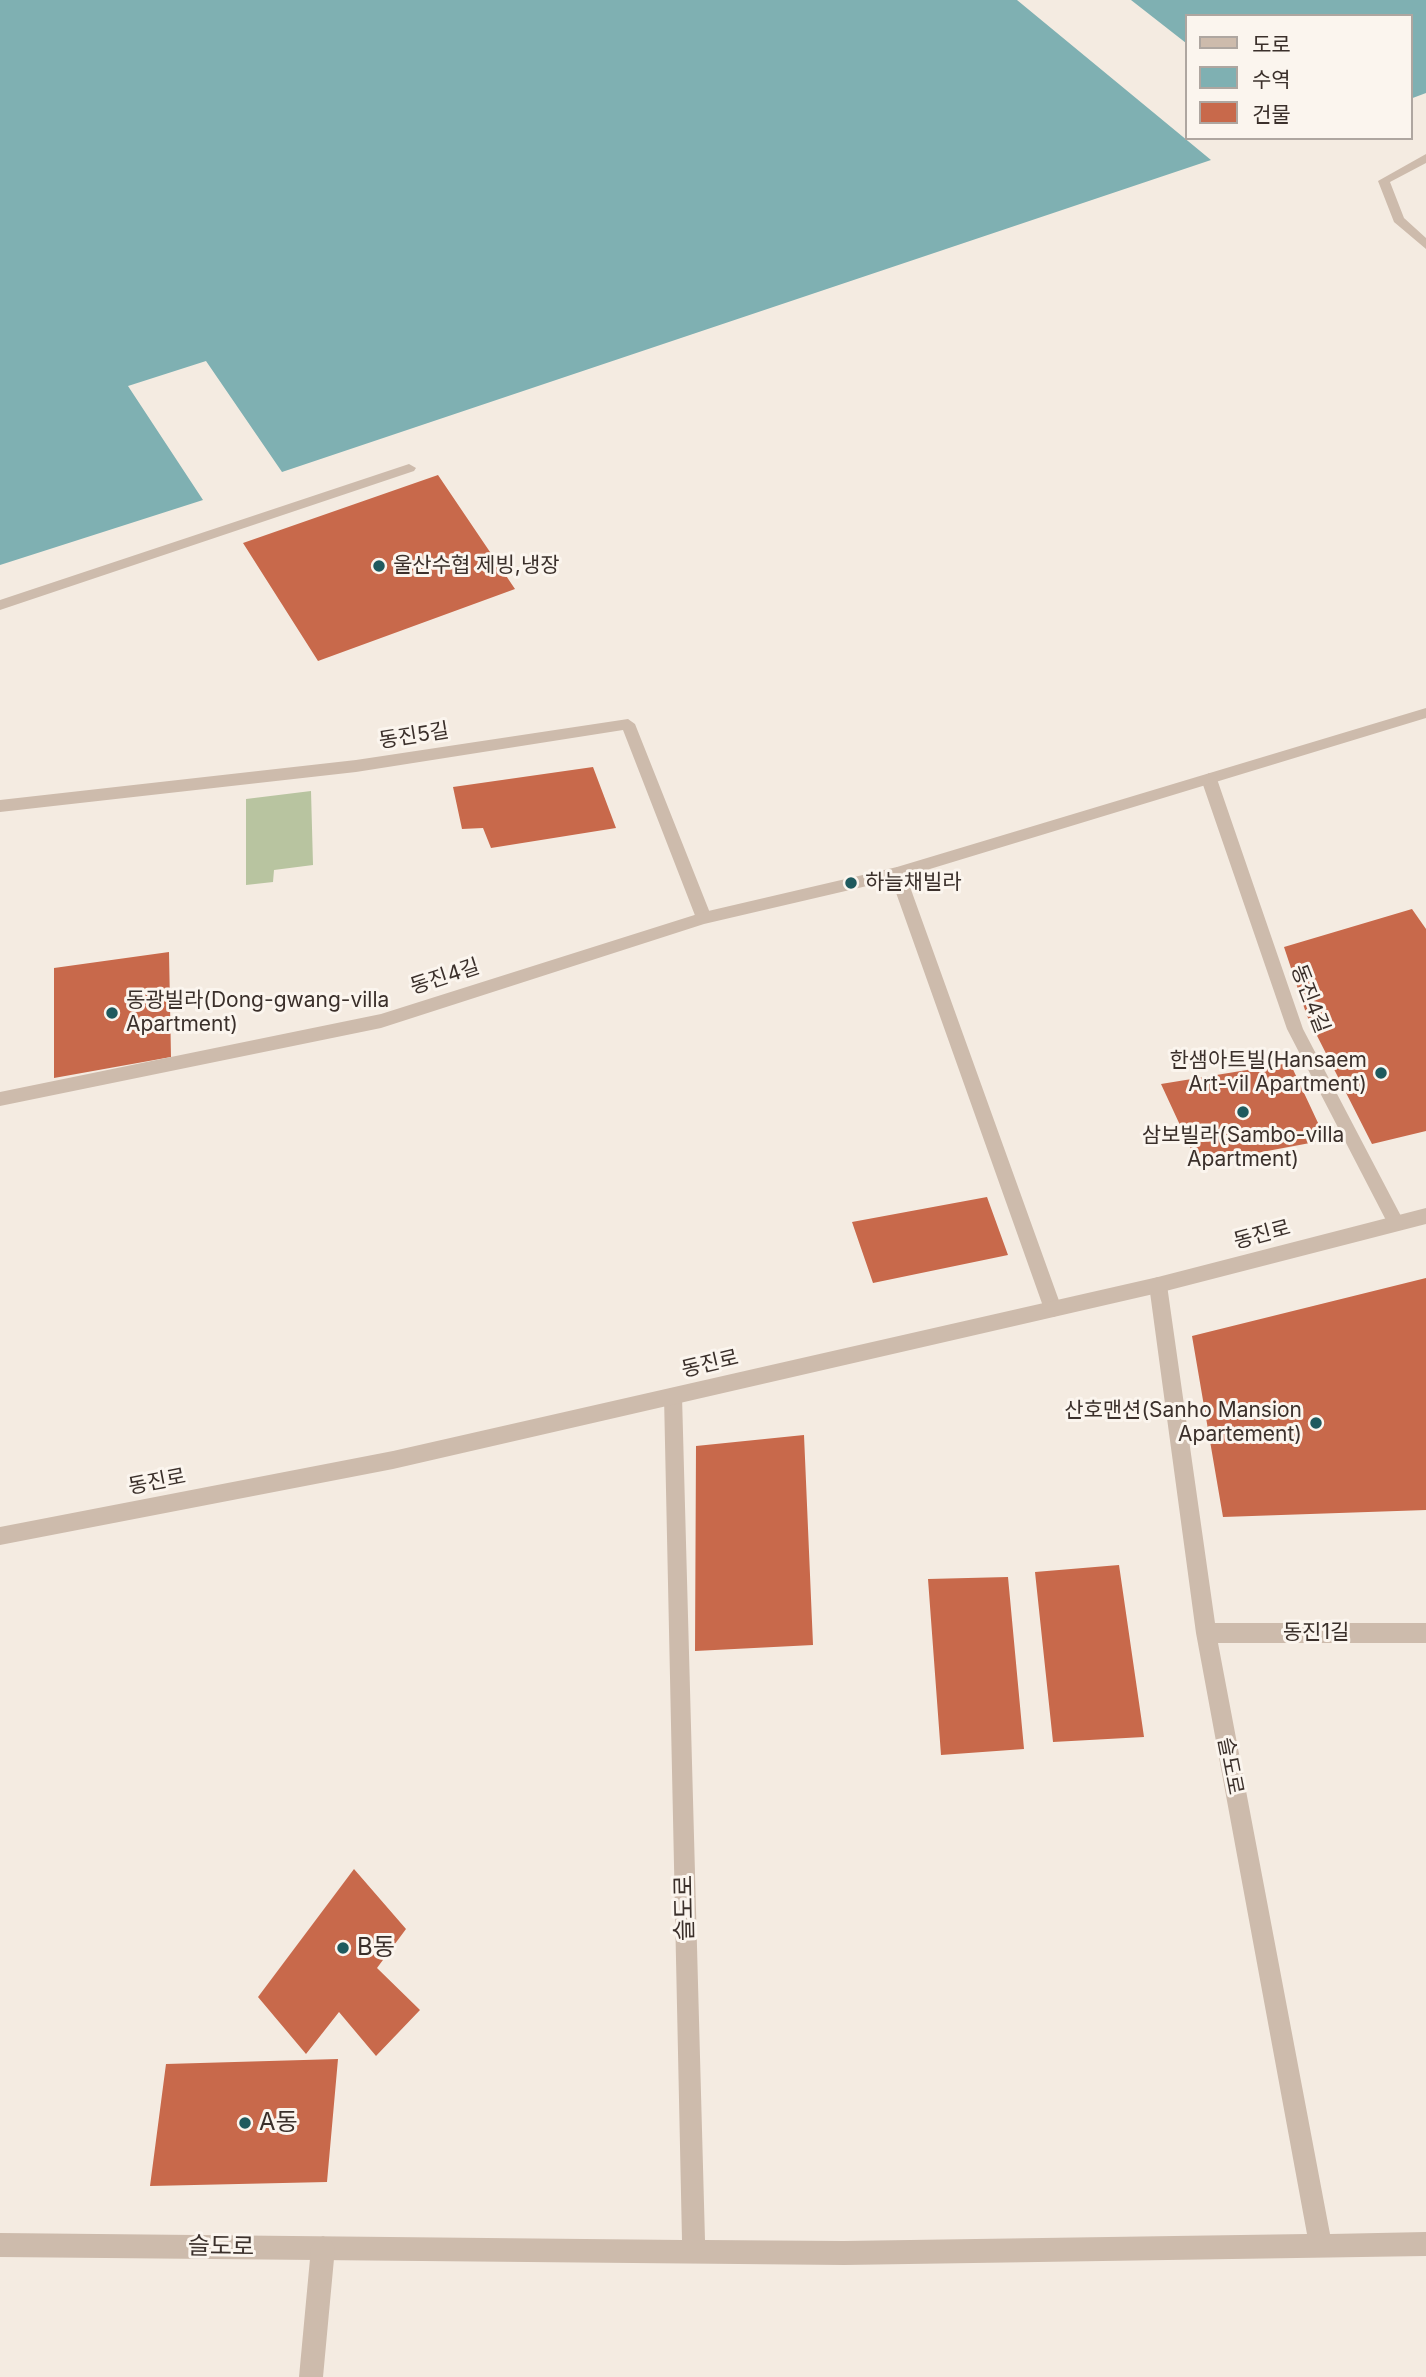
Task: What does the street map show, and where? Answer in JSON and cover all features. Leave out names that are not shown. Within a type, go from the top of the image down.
[{"type":"street","points":[[1426,158],[1384,181],[1398,219],[1426,245]]},
{"type":"street","points":[[0,605],[409,468]]},
{"type":"street","name":"동진4길","points":[[0,1099],[381,1021],[704,918],[897,873],[1426,713]]},
{"type":"street","name":"동진5길","points":[[0,806],[356,766],[628,724],[704,918]]},
{"type":"street","name":"동진4길","points":[[1209,779],[1295,1029],[1395,1223]]},
{"type":"street","points":[[897,873],[1053,1309]]},
{"type":"street","name":"동진로","points":[[0,1536],[393,1460],[1158,1285],[1426,1216]]},
{"type":"street","name":"슬도로","points":[[1158,1285],[1206,1633],[1320,2244]]},
{"type":"street","name":"슬도로","points":[[673,1396],[694,2252]]},
{"type":"street","name":"동진1길","points":[[1206,1633],[1426,1633]]},
{"type":"street","name":"슬도로","points":[[0,2245],[858,2252],[1426,2244]]},
{"type":"street","points":[[311,2377],[323,2248]]},
{"type":"green space","points":[[311,791],[313,865],[274,870],[273,882],[246,885],[246,799]]},
{"type":"water","points":[[0,0],[1017,0],[1211,160],[282,472],[206,361],[128,386],[203,500],[0,565]]},
{"type":"water","points":[[1131,0],[1426,0],[1426,93],[1412,98],[1412,14],[1184,14],[1184,41]]},
{"type":"building","name":"울산수협 제빙,냉장","points":[[438,475],[515,589],[318,661],[243,543]]},
{"type":"building","points":[[593,767],[616,828],[491,848],[483,828],[462,829],[453,787]]},
{"type":"building","name":"한샘아트빌(Hansaem Art-vil Apartment)","points":[[1412,909],[1426,929],[1426,1131],[1372,1144],[1307,1016],[1284,947]]},
{"type":"building","name":"동광빌라(Dong-gwang-villa Apartment)","points":[[169,952],[171,1057],[54,1078],[54,968]]},
{"type":"building","name":"삼보빌라(Sambo-villa Apartment)","points":[[1290,1063],[1326,1140],[1198,1164],[1161,1084]]},
{"type":"building","points":[[987,1197],[1008,1255],[873,1283],[852,1222]]},
{"type":"building","name":"산호맨션(Sanho Mansion Apartement)","points":[[1426,1278],[1426,1510],[1223,1517],[1192,1336]]},
{"type":"building","points":[[804,1435],[813,1645],[695,1651],[696,1446]]},
{"type":"building","points":[[1119,1565],[1144,1737],[1053,1742],[1035,1572]]},
{"type":"building","points":[[1008,1577],[1024,1749],[941,1755],[928,1579]]},
{"type":"building","name":"B동","points":[[354,1869],[406,1929],[377,1968],[420,2010],[376,2056],[339,2012],[306,2054],[258,1997]]},
{"type":"building","name":"A동","points":[[338,2059],[327,2182],[150,2186],[166,2064]]},
{"type":"place","name":"울산수협 제빙,냉장","points":[[379,566]]},
{"type":"place","name":"하늘채빌라","points":[[851,883]]},
{"type":"place","name":"동광빌라(Dong-gwang-villa Apartment)","points":[[112,1013]]},
{"type":"place","name":"한샘아트빌(Hansaem Art-vil Apartment)","points":[[1381,1073]]},
{"type":"place","name":"삼보빌라(Sambo-villa Apartment)","points":[[1243,1112]]},
{"type":"place","name":"산호맨션(Sanho Mansion Apartement)","points":[[1316,1423]]},
{"type":"place","name":"B동","points":[[343,1948]]},
{"type":"place","name":"A동","points":[[245,2123]]}]
